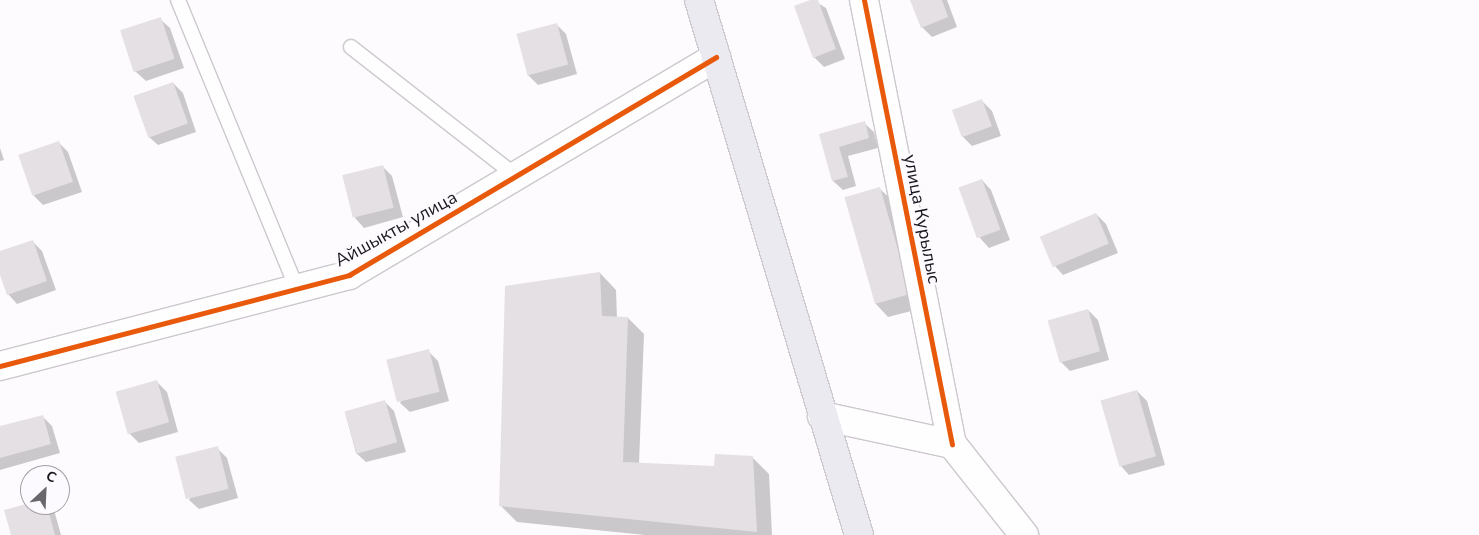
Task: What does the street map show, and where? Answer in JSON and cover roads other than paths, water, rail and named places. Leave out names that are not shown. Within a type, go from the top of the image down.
[{"type":"highway","points":[[699,0],[859,535]]},
{"type":"street","name":"улица Курылыс","points":[[864,0],[952,444]]},
{"type":"street","name":"Айшыкты улица","points":[[0,366],[349,275],[716,57]]},
{"type":"street","points":[[822,416],[952,444],[1024,535]]},
{"type":"lane","points":[[178,0],[297,289]]},
{"type":"lane","points":[[351,47],[516,176]]}]
